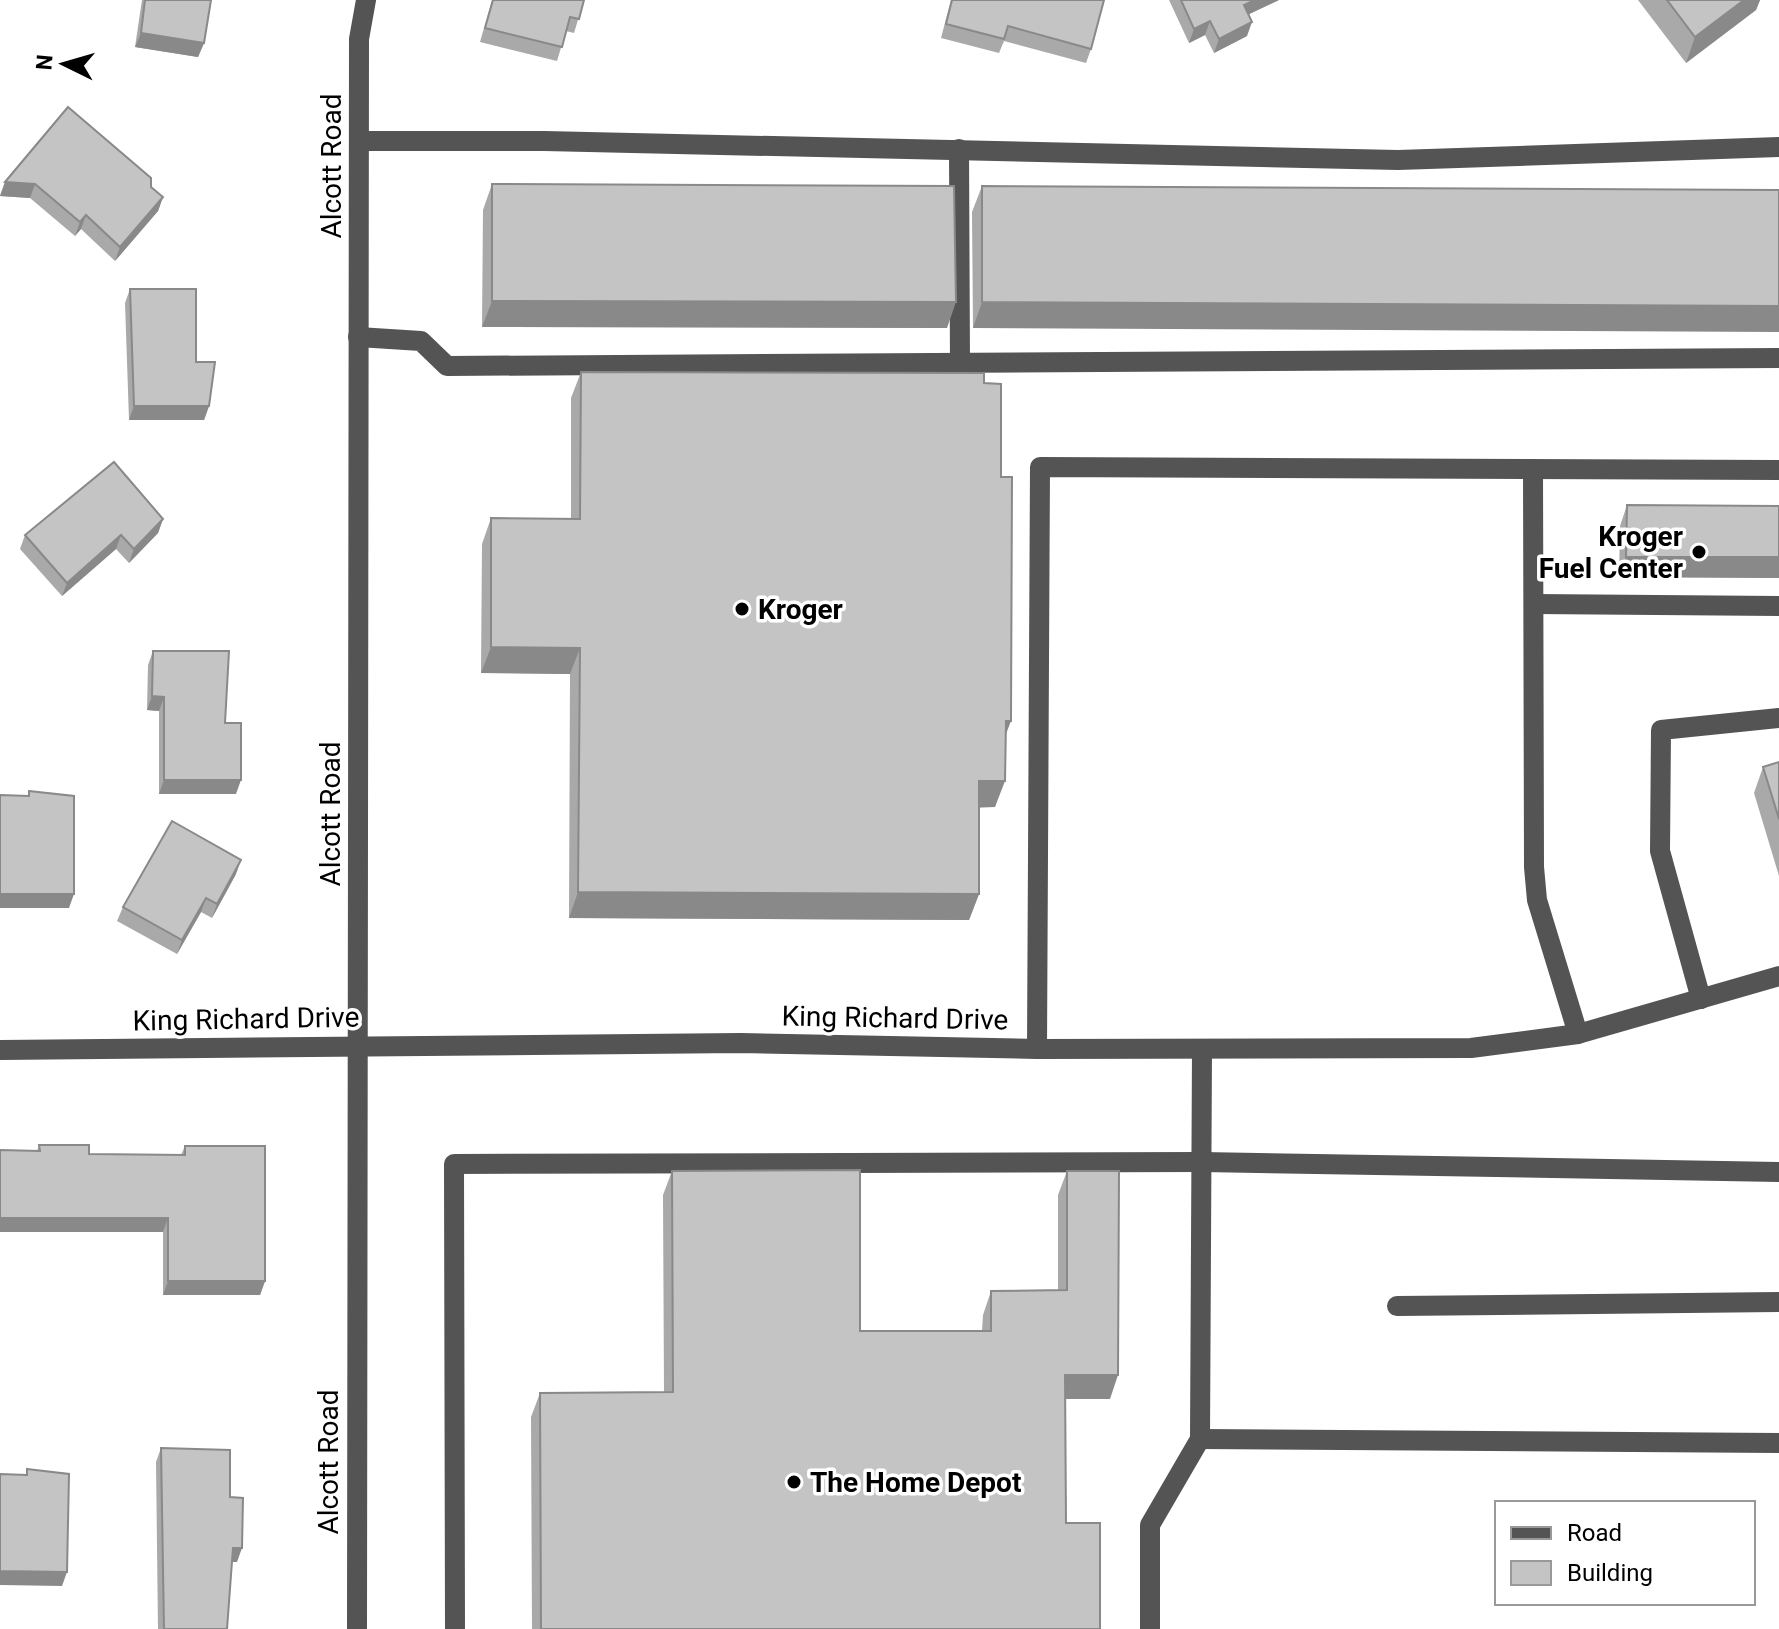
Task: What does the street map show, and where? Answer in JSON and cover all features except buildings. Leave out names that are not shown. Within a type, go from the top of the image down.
[{"type":"street","name":"Alcott Road","points":[[357,1629],[359,39],[366,0]]},
{"type":"street","points":[[360,141],[959,149],[1398,160],[1779,147]]},
{"type":"street","points":[[959,149],[960,363]]},
{"type":"street","points":[[358,337],[421,341],[447,366],[1779,358]]},
{"type":"street","points":[[1037,1049],[1040,467],[1779,470]]},
{"type":"street","points":[[1533,469],[1536,889],[1578,1034]]},
{"type":"street","points":[[1534,604],[1779,606]]},
{"type":"street","points":[[1701,999],[1660,851],[1661,730],[1779,718]]},
{"type":"street","name":"King Richard Drive","points":[[0,1050],[741,1043],[1037,1049],[1471,1048],[1578,1034],[1779,976]]},
{"type":"street","points":[[1150,1629],[1150,1525],[1200,1439],[1202,1050]]},
{"type":"street","points":[[455,1629],[454,1164],[1202,1162],[1779,1172]]},
{"type":"street","points":[[1397,1306],[1779,1302]]},
{"type":"street","points":[[1200,1439],[1779,1443]]},
{"type":"place","name":"Kroger Fuel Center","points":[[1699,552]]},
{"type":"place","name":"Kroger","points":[[742,609]]},
{"type":"place","name":"The Home Depot","points":[[794,1482]]}]
